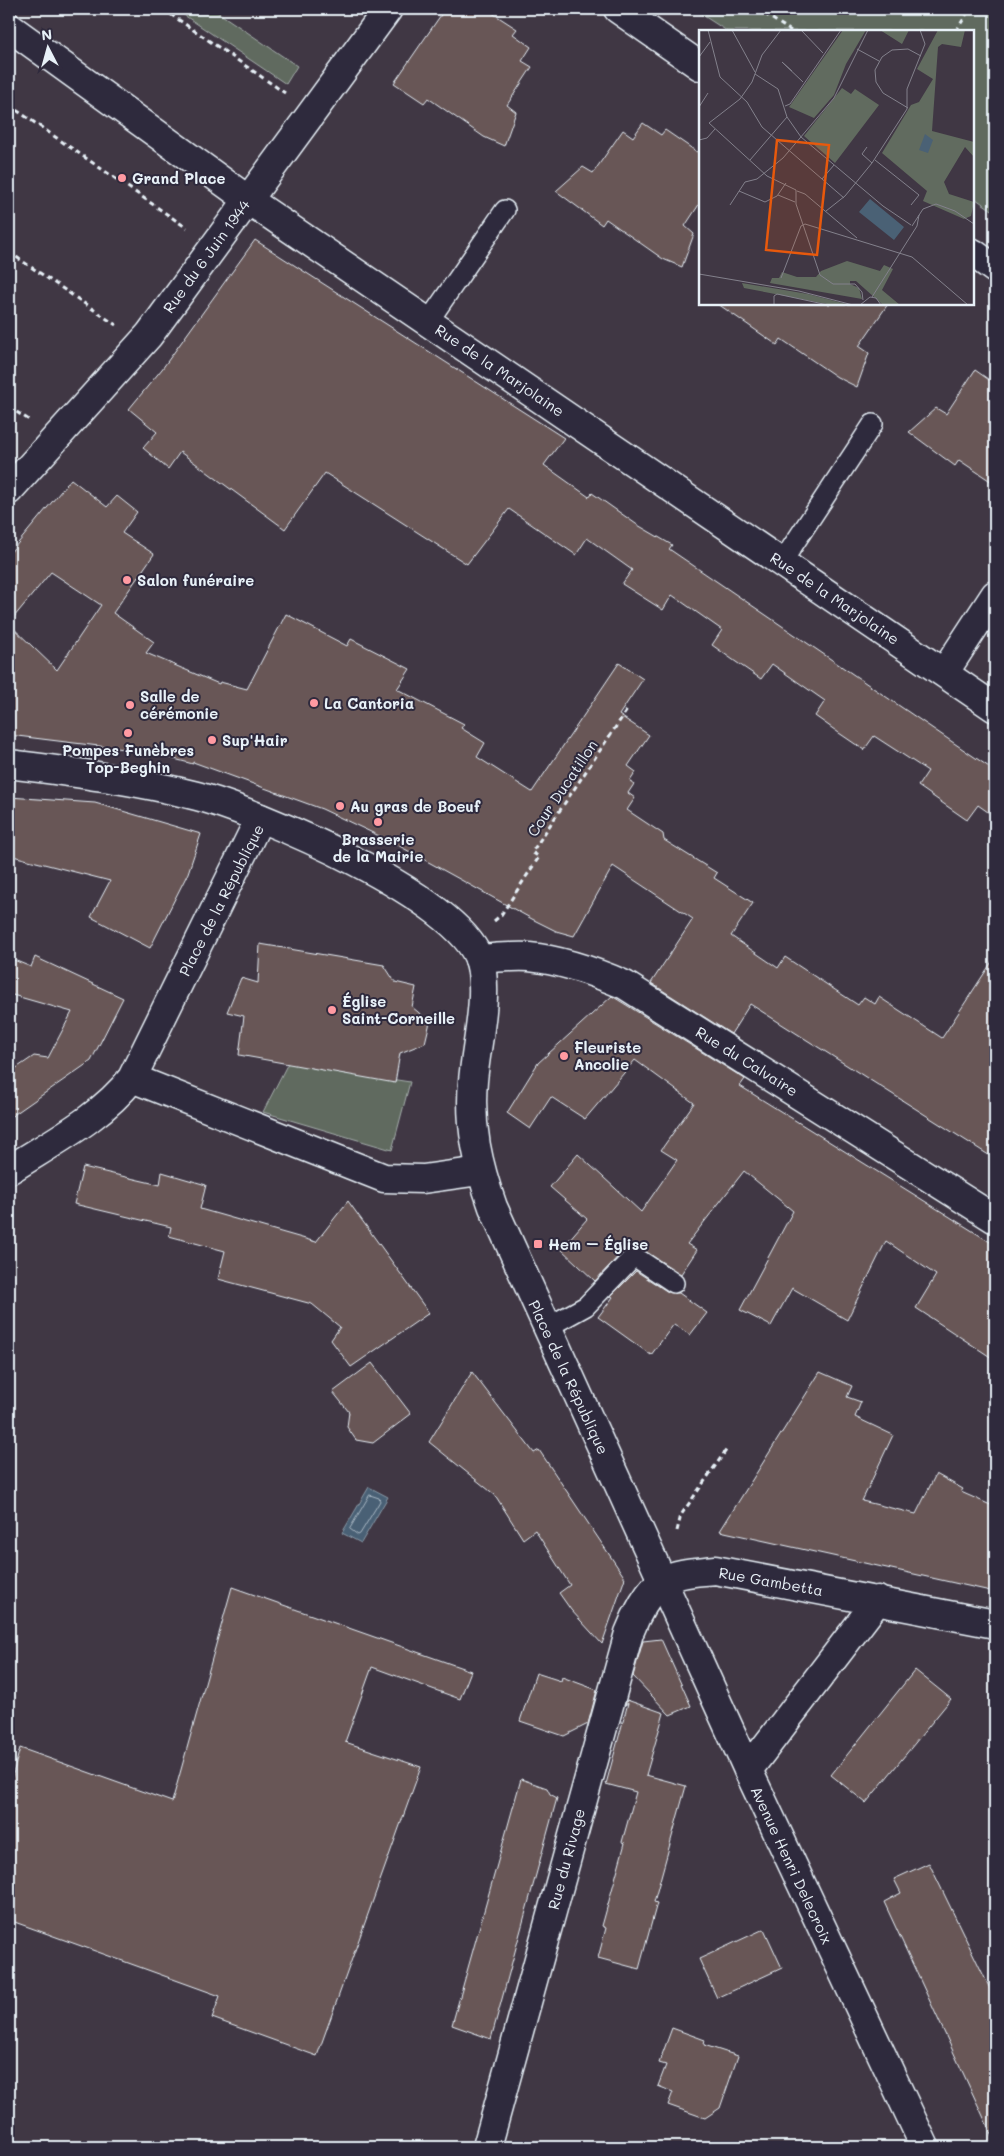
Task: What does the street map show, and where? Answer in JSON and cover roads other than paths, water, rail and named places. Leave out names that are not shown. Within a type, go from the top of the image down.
[{"type":"street","name":"Rue du 6 Juin 1944","points":[[9,490],[142,343],[388,9]]},
{"type":"street","points":[[618,9],[699,65]]},
{"type":"street","name":"Rue de la Marjolaine","points":[[9,27],[247,199],[995,708]]},
{"type":"street","points":[[974,254],[995,269]]},
{"type":"street","points":[[944,673],[995,595]]},
{"type":"street","points":[[9,764],[156,786],[198,796],[260,818]]},
{"type":"street","name":"Place de la République","points":[[9,1170],[101,1110],[120,1094],[132,1078],[260,818],[395,883],[449,922],[473,949],[483,986],[472,1106],[475,1147],[480,1171],[546,1328],[664,1580]]},
{"type":"street","name":"Rue du Calvaire","points":[[473,949],[543,959],[601,975],[625,985],[995,1219]]},
{"type":"street","points":[[132,1078],[384,1178],[423,1179],[480,1171]]},
{"type":"street","name":"Rue Gambetta","points":[[664,1580],[688,1573],[715,1570],[995,1624]]},
{"type":"street","name":"Avenue Henri Delecroix","points":[[664,1580],[748,1770],[925,2147]]},
{"type":"street","name":"Rue du Rivage","points":[[487,2147],[629,1633],[636,1614],[664,1580]]},
{"type":"street","points":[[748,1770],[878,1600]]},
{"type":"lane","points":[[428,322],[506,210]]},
{"type":"lane","points":[[782,562],[873,424]]},
{"type":"lane","points":[[546,1328],[586,1306],[634,1256],[674,1283]]},
{"type":"water","points":[[369,1487],[388,1497],[361,1543],[342,1533]]},
{"type":"place","name":"Grand Place","points":[[122,178]]},
{"type":"place","name":"Salon funéraire","points":[[127,580]]},
{"type":"place","name":"La Cantoria","points":[[314,703]]},
{"type":"place","name":"Salle de cérémonie","points":[[130,705]]},
{"type":"place","name":"Pompes Funèbres Top-Beghin","points":[[128,733]]},
{"type":"place","name":"Sup'Hair","points":[[212,740]]},
{"type":"place","name":"Au gras de Boeuf","points":[[340,806]]},
{"type":"place","name":"Brasserie de la Mairie","points":[[378,822]]},
{"type":"place","name":"Église Saint-Corneille","points":[[332,1010]]},
{"type":"place","name":"Fleuriste Ancolie","points":[[564,1056]]},
{"type":"place","name":"Hem – Église","points":[[538,1244]]}]
